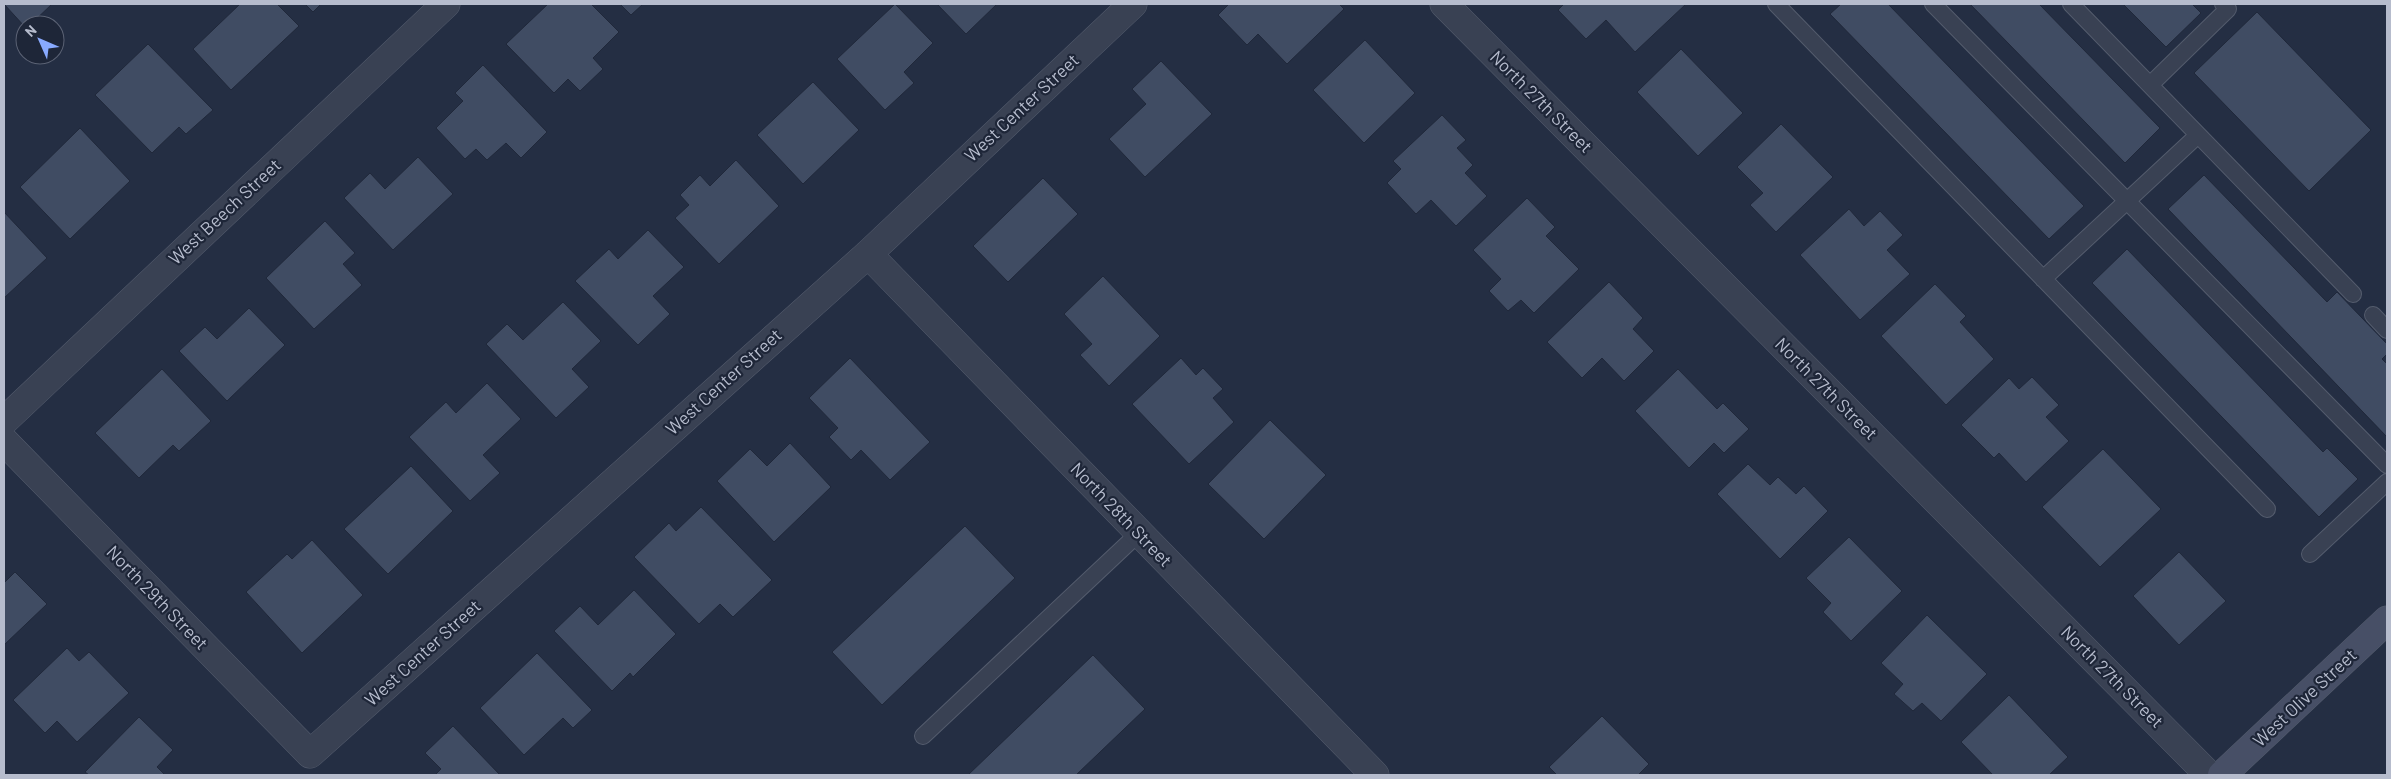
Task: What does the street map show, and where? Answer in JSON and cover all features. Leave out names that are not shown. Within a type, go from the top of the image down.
[{"type":"main road","name":"West Olive Street","points":[[2222,775],[2387,620]]},
{"type":"street","name":"West Beech Street","points":[[4,421],[446,4]]},
{"type":"street","name":"West Center Street","points":[[310,754],[868,254],[1133,4]]},
{"type":"street","name":"North 27th Street","points":[[1444,4],[2209,775]]},
{"type":"street","name":"North 28th Street","points":[[868,254],[1375,775]]},
{"type":"street","name":"North 29th Street","points":[[4,441],[310,754]]},
{"type":"lane","points":[[1933,4],[2387,464]]},
{"type":"lane","points":[[2071,4],[2353,294]]},
{"type":"lane","points":[[2150,85],[2228,9],[2223,4]]},
{"type":"lane","points":[[1787,8],[2043,279],[2267,509]]},
{"type":"lane","points":[[2043,279],[2198,135]]},
{"type":"lane","points":[[2373,315],[2387,330]]},
{"type":"lane","points":[[2310,554],[2387,482]]},
{"type":"lane","points":[[923,736],[1139,533]]},
{"type":"building","points":[[4,4],[52,4],[40,15],[15,16]]},
{"type":"building","points":[[240,4],[277,4],[299,26],[231,90],[193,49]]},
{"type":"building","points":[[305,4],[321,4],[313,12]]},
{"type":"building","points":[[548,4],[591,4],[619,32],[593,58],[603,69],[580,91],[568,79],[554,93],[506,44]]},
{"type":"building","points":[[620,4],[643,4],[631,15]]},
{"type":"building","points":[[895,4],[933,43],[904,72],[914,83],[885,110],[837,59]]},
{"type":"building","points":[[937,4],[997,4],[966,34]]},
{"type":"building","points":[[1229,4],[1339,4],[1344,9],[1287,64],[1258,34],[1247,45],[1218,15]]},
{"type":"building","points":[[1564,4],[1686,4],[1635,52],[1606,20],[1586,39],[1558,10]]},
{"type":"building","points":[[1841,4],[1888,4],[2084,206],[2049,239],[1830,14]]},
{"type":"building","points":[[1970,4],[2039,4],[2160,128],[2125,163]]},
{"type":"building","points":[[2123,4],[2192,4],[2201,13],[2166,47]]},
{"type":"building","points":[[2257,12],[2371,130],[2309,191],[2194,73]]},
{"type":"building","points":[[1365,40],[1415,93],[1364,143],[1313,90]]},
{"type":"building","points":[[148,44],[213,110],[186,134],[179,127],[152,153],[95,95]]},
{"type":"building","points":[[1681,49],[1743,113],[1698,156],[1637,92]]},
{"type":"building","points":[[1161,61],[1212,114],[1145,177],[1109,139],[1146,104],[1132,89]]},
{"type":"building","points":[[483,65],[547,132],[521,158],[506,143],[487,160],[476,149],[465,159],[436,128],[463,101],[455,93]]},
{"type":"building","points":[[813,82],[859,130],[803,184],[757,135]]},
{"type":"building","points":[[1442,115],[1466,140],[1457,148],[1473,165],[1465,173],[1487,196],[1456,226],[1431,200],[1416,214],[1387,183],[1401,169],[1393,161]]},
{"type":"building","points":[[1781,124],[1833,177],[1776,232],[1750,205],[1763,193],[1737,167]]},
{"type":"building","points":[[80,128],[130,181],[70,239],[20,187]]},
{"type":"building","points":[[418,157],[453,194],[393,250],[344,198],[370,173],[385,189]]},
{"type":"building","points":[[736,160],[779,206],[719,264],[675,218],[689,205],[680,195],[700,175],[710,186]]},
{"type":"building","points":[[2204,175],[2327,302],[2337,292],[2387,344],[2387,354],[2382,359],[2387,364],[2387,437],[2168,209]]},
{"type":"building","points":[[1043,178],[1078,214],[1008,282],[973,246]]},
{"type":"building","points":[[1527,198],[1555,227],[1546,236],[1579,269],[1534,313],[1521,300],[1508,311],[1489,291],[1501,279],[1473,250]]},
{"type":"building","points":[[1849,209],[1864,226],[1880,211],[1903,235],[1887,250],[1910,274],[1860,320],[1800,255]]},
{"type":"building","points":[[4,212],[47,258],[4,298]]},
{"type":"building","points":[[325,221],[355,253],[343,264],[362,285],[314,329],[266,278]]},
{"type":"building","points":[[648,230],[684,267],[653,296],[670,314],[638,345],[575,281],[609,249],[618,259]]},
{"type":"building","points":[[2127,249],[2323,452],[2327,448],[2358,479],[2319,517],[2092,283]]},
{"type":"building","points":[[1103,276],[1160,336],[1109,386],[1080,355],[1092,344],[1064,314]]},
{"type":"building","points":[[1609,282],[1643,318],[1633,329],[1654,351],[1624,381],[1602,358],[1582,378],[1547,342]]},
{"type":"building","points":[[1935,284],[1966,316],[1960,322],[1994,359],[1946,405],[1881,336]]},
{"type":"building","points":[[563,302],[601,341],[572,369],[589,387],[556,418],[486,344],[507,324],[523,340]]},
{"type":"building","points":[[249,308],[285,345],[227,401],[179,351],[205,327],[217,339]]},
{"type":"building","points":[[850,358],[930,442],[890,480],[861,450],[851,460],[829,437],[838,428],[809,398]]},
{"type":"building","points":[[1181,358],[1196,375],[1203,368],[1223,389],[1213,398],[1234,422],[1189,464],[1132,404]]},
{"type":"building","points":[[162,369],[211,421],[179,451],[173,445],[139,478],[95,433]]},
{"type":"building","points":[[1678,369],[1717,409],[1723,403],[1749,429],[1724,453],[1714,443],[1689,468],[1635,411]]},
{"type":"building","points":[[2032,377],[2059,405],[2046,417],[2069,441],[2026,482],[1999,453],[1994,458],[1961,425],[2009,378],[2019,389]]},
{"type":"building","points":[[487,383],[521,419],[483,455],[500,473],[470,501],[409,437],[446,402],[456,413]]},
{"type":"building","points":[[1270,420],[1326,475],[1264,539],[1208,484]]},
{"type":"building","points":[[790,443],[831,487],[774,542],[717,481],[750,449],[767,466]]},
{"type":"building","points":[[2103,449],[2161,509],[2100,567],[2042,507]]},
{"type":"building","points":[[1748,464],[1770,485],[1778,477],[1796,494],[1804,486],[1828,511],[1780,559],[1717,494]]},
{"type":"building","points":[[411,466],[453,511],[388,574],[344,529]]},
{"type":"building","points":[[701,507],[772,580],[733,617],[720,604],[699,624],[634,557],[669,523],[676,531]]},
{"type":"building","points":[[965,526],[1015,578],[882,705],[832,652]]},
{"type":"building","points":[[1849,537],[1902,591],[1851,641],[1823,612],[1831,603],[1806,578]]},
{"type":"building","points":[[312,540],[363,595],[302,653],[246,592],[287,554],[292,559]]},
{"type":"building","points":[[2179,552],[2226,601],[2179,645],[2133,596]]},
{"type":"building","points":[[15,572],[47,604],[4,645],[4,583]]},
{"type":"building","points":[[634,590],[676,634],[633,677],[630,673],[612,691],[554,631],[580,606],[598,625]]},
{"type":"building","points":[[1927,615],[1987,674],[1941,721],[1922,703],[1913,711],[1894,694],[1903,684],[1881,663]]},
{"type":"building","points":[[67,648],[79,661],[89,652],[129,693],[77,742],[57,721],[45,733],[13,700]]},
{"type":"building","points":[[537,653],[592,710],[573,728],[563,718],[524,755],[480,708]]},
{"type":"building","points":[[1093,655],[1145,709],[1076,775],[968,775]]},
{"type":"building","points":[[2009,695],[2068,757],[2049,775],[1993,775],[1961,742]]},
{"type":"building","points":[[1602,716],[1649,764],[1638,775],[1557,775],[1549,767]]},
{"type":"building","points":[[139,717],[173,750],[157,767],[165,775],[89,775],[85,772]]},
{"type":"building","points":[[453,726],[500,775],[435,775],[441,769],[425,753]]}]
